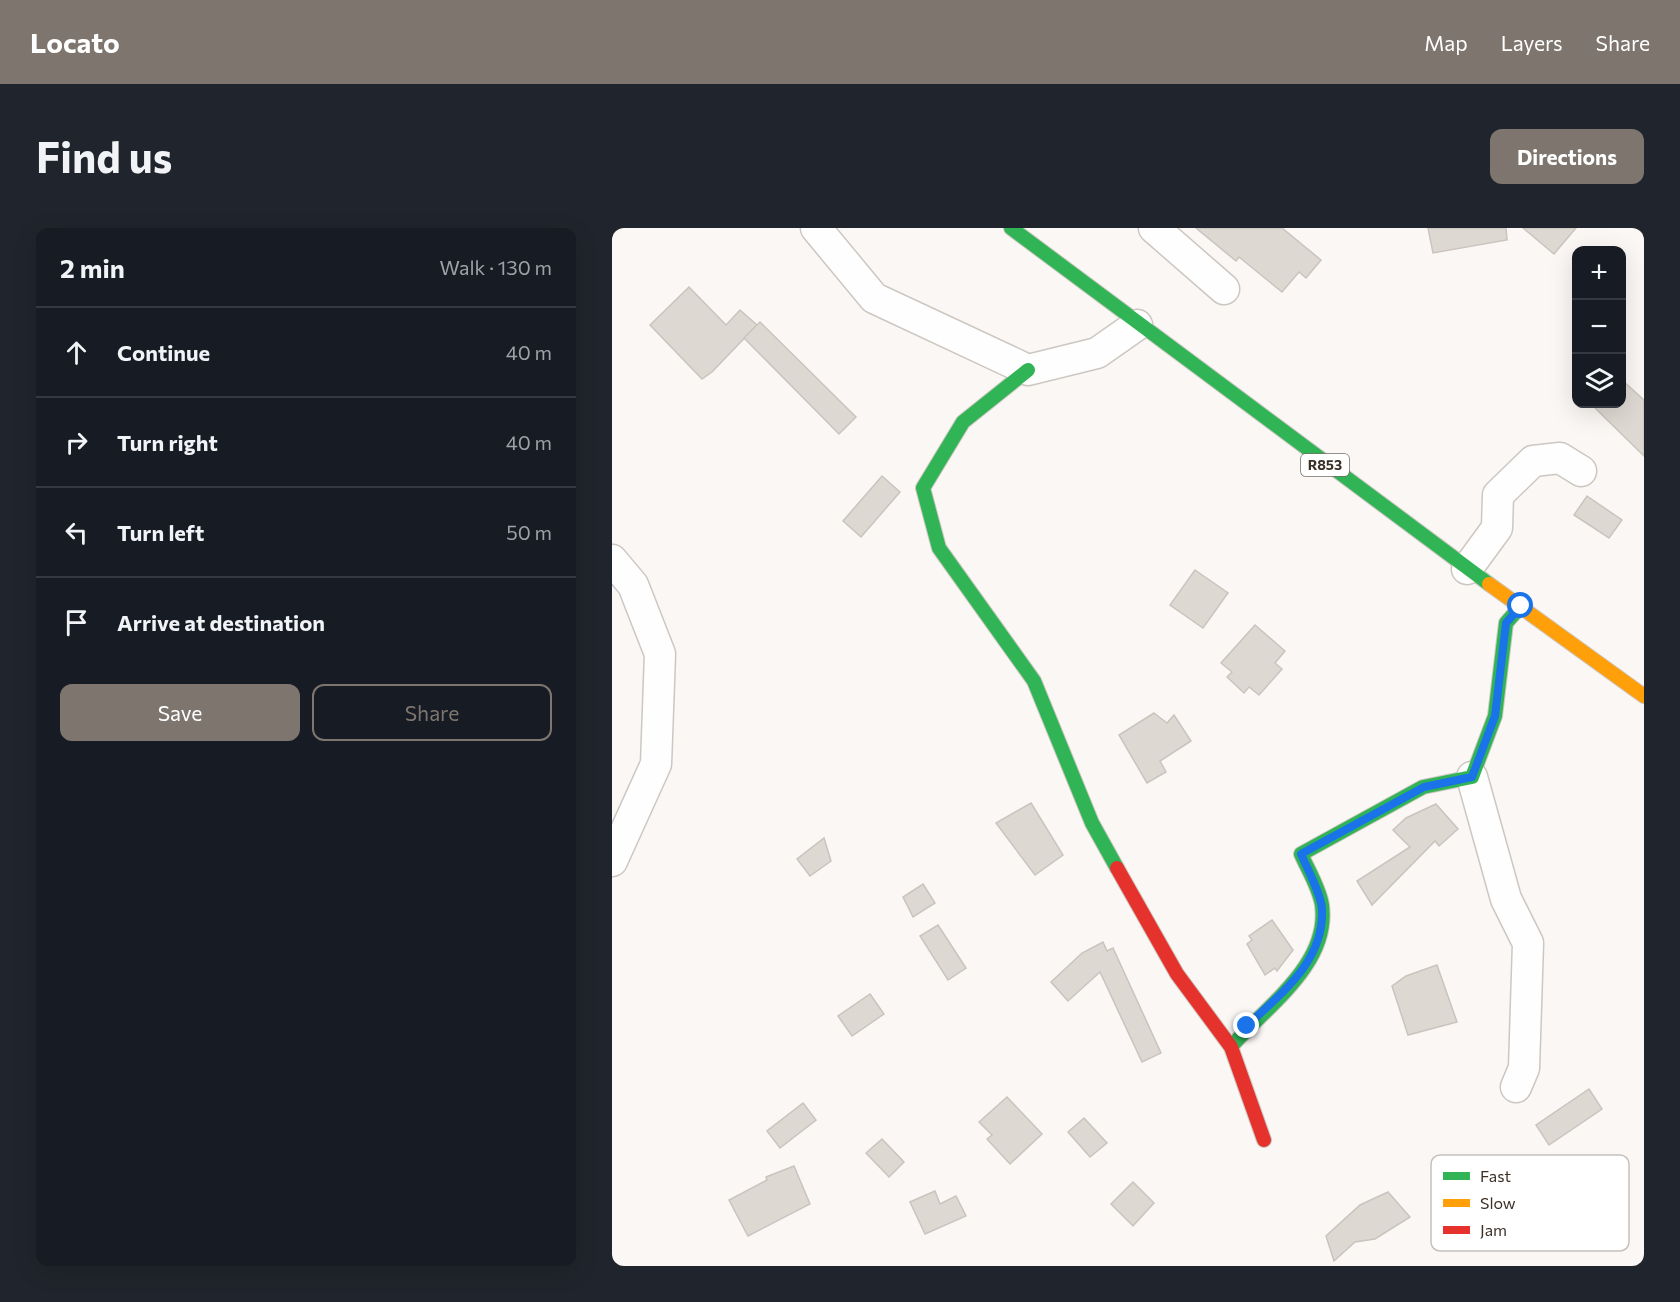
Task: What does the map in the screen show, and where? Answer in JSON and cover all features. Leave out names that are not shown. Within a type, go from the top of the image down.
[{"type":"street","points":[[816,228],[874,298],[1028,370]]},
{"type":"street","name":"R853","points":[[1011,228],[1137,326],[1644,696]]},
{"type":"street","points":[[1154,228],[1224,288]]},
{"type":"street","points":[[1137,326],[1097,353],[1028,370],[963,422],[923,488],[939,548],[1034,681],[1092,823],[1177,974],[1231,1047],[1264,1140]]},
{"type":"street","points":[[1467,569],[1497,528],[1498,495],[1533,461],[1560,458],[1581,471]]},
{"type":"street","points":[[612,560],[633,585],[660,654],[656,764],[612,861]]},
{"type":"street","points":[[1516,1087],[1524,1068],[1528,943],[1506,899],[1472,777],[1495,716],[1506,623],[1521,606]]},
{"type":"street","points":[[1231,1047],[1247,1026],[1297,979],[1310,962],[1323,908],[1301,854],[1424,787],[1472,777]]},
{"type":"building","points":[[1196,228],[1282,228],[1321,260],[1306,278],[1299,272],[1282,292],[1239,257],[1236,261]]},
{"type":"building","points":[[1428,228],[1506,228],[1507,240],[1433,253]]},
{"type":"building","points":[[1523,228],[1576,228],[1554,254]]},
{"type":"building","points":[[689,287],[726,325],[740,310],[757,325],[712,372],[702,379],[650,325]]},
{"type":"building","points":[[760,322],[856,417],[839,434],[744,338]]},
{"type":"building","points":[[1626,384],[1644,400],[1644,456],[1595,408],[1626,408]]},
{"type":"building","points":[[882,476],[900,492],[861,537],[843,521]]},
{"type":"building","points":[[1587,496],[1622,520],[1609,538],[1574,515]]},
{"type":"building","points":[[1195,570],[1228,593],[1203,628],[1170,605]]},
{"type":"building","points":[[1255,625],[1285,651],[1275,663],[1282,669],[1259,695],[1249,687],[1244,693],[1227,677],[1232,672],[1221,663]]},
{"type":"building","points":[[1154,713],[1167,723],[1174,715],[1191,741],[1160,761],[1166,772],[1147,783],[1119,735]]},
{"type":"building","points":[[1031,803],[1063,855],[1035,875],[996,823]]},
{"type":"building","points":[[1436,804],[1458,829],[1439,846],[1435,841],[1372,905],[1357,881],[1410,847],[1393,830],[1406,818]]},
{"type":"building","points":[[824,838],[831,861],[810,876],[797,859]]},
{"type":"building","points":[[923,884],[935,903],[913,917],[903,897]]},
{"type":"building","points":[[1272,920],[1293,950],[1277,971],[1275,968],[1265,975],[1247,944],[1252,940],[1249,936]]},
{"type":"building","points":[[938,925],[966,968],[948,980],[920,936]]},
{"type":"building","points":[[1103,942],[1107,951],[1113,948],[1161,1053],[1142,1062],[1100,972],[1068,1001],[1051,982],[1082,953]]},
{"type":"building","points":[[1437,965],[1457,1022],[1408,1035],[1392,986],[1406,976]]},
{"type":"building","points":[[870,994],[884,1014],[852,1036],[838,1016]]},
{"type":"building","points":[[1589,1089],[1602,1109],[1549,1145],[1536,1125]]},
{"type":"building","points":[[1007,1097],[1042,1134],[1010,1164],[987,1139],[992,1135],[979,1122]]},
{"type":"building","points":[[803,1103],[816,1120],[780,1148],[767,1131]]},
{"type":"building","points":[[1084,1118],[1107,1143],[1090,1157],[1068,1132]]},
{"type":"building","points":[[882,1139],[904,1162],[889,1177],[866,1153]]},
{"type":"building","points":[[794,1166],[810,1204],[748,1236],[729,1200],[767,1180],[766,1177]]},
{"type":"building","points":[[1133,1182],[1154,1203],[1133,1226],[1111,1204]]},
{"type":"building","points":[[935,1191],[940,1204],[956,1196],[966,1216],[925,1234],[910,1202]]},
{"type":"building","points":[[1388,1192],[1410,1217],[1375,1239],[1355,1242],[1334,1261],[1326,1236],[1360,1205]]},
{"type":"traffic: fast","points":[[1011,228],[1489,584]]},
{"type":"traffic: fast","points":[[1028,370],[963,422],[923,488],[939,548],[1034,681],[1092,823],[1117,868]]},
{"type":"traffic: fast","points":[[1231,1047],[1292,984],[1306,966],[1316,947],[1322,927],[1321,898],[1301,854],[1423,787],[1472,777],[1495,716],[1506,623],[1521,606]]},
{"type":"traffic: slow","points":[[1489,584],[1644,696]]},
{"type":"traffic: jam","points":[[1117,868],[1177,974],[1231,1047],[1264,1140]]},
{"type":"route","points":[[1247,1026],[1297,979],[1310,962],[1323,908],[1301,854],[1424,787],[1472,777],[1495,716],[1506,623],[1521,606]]}]
